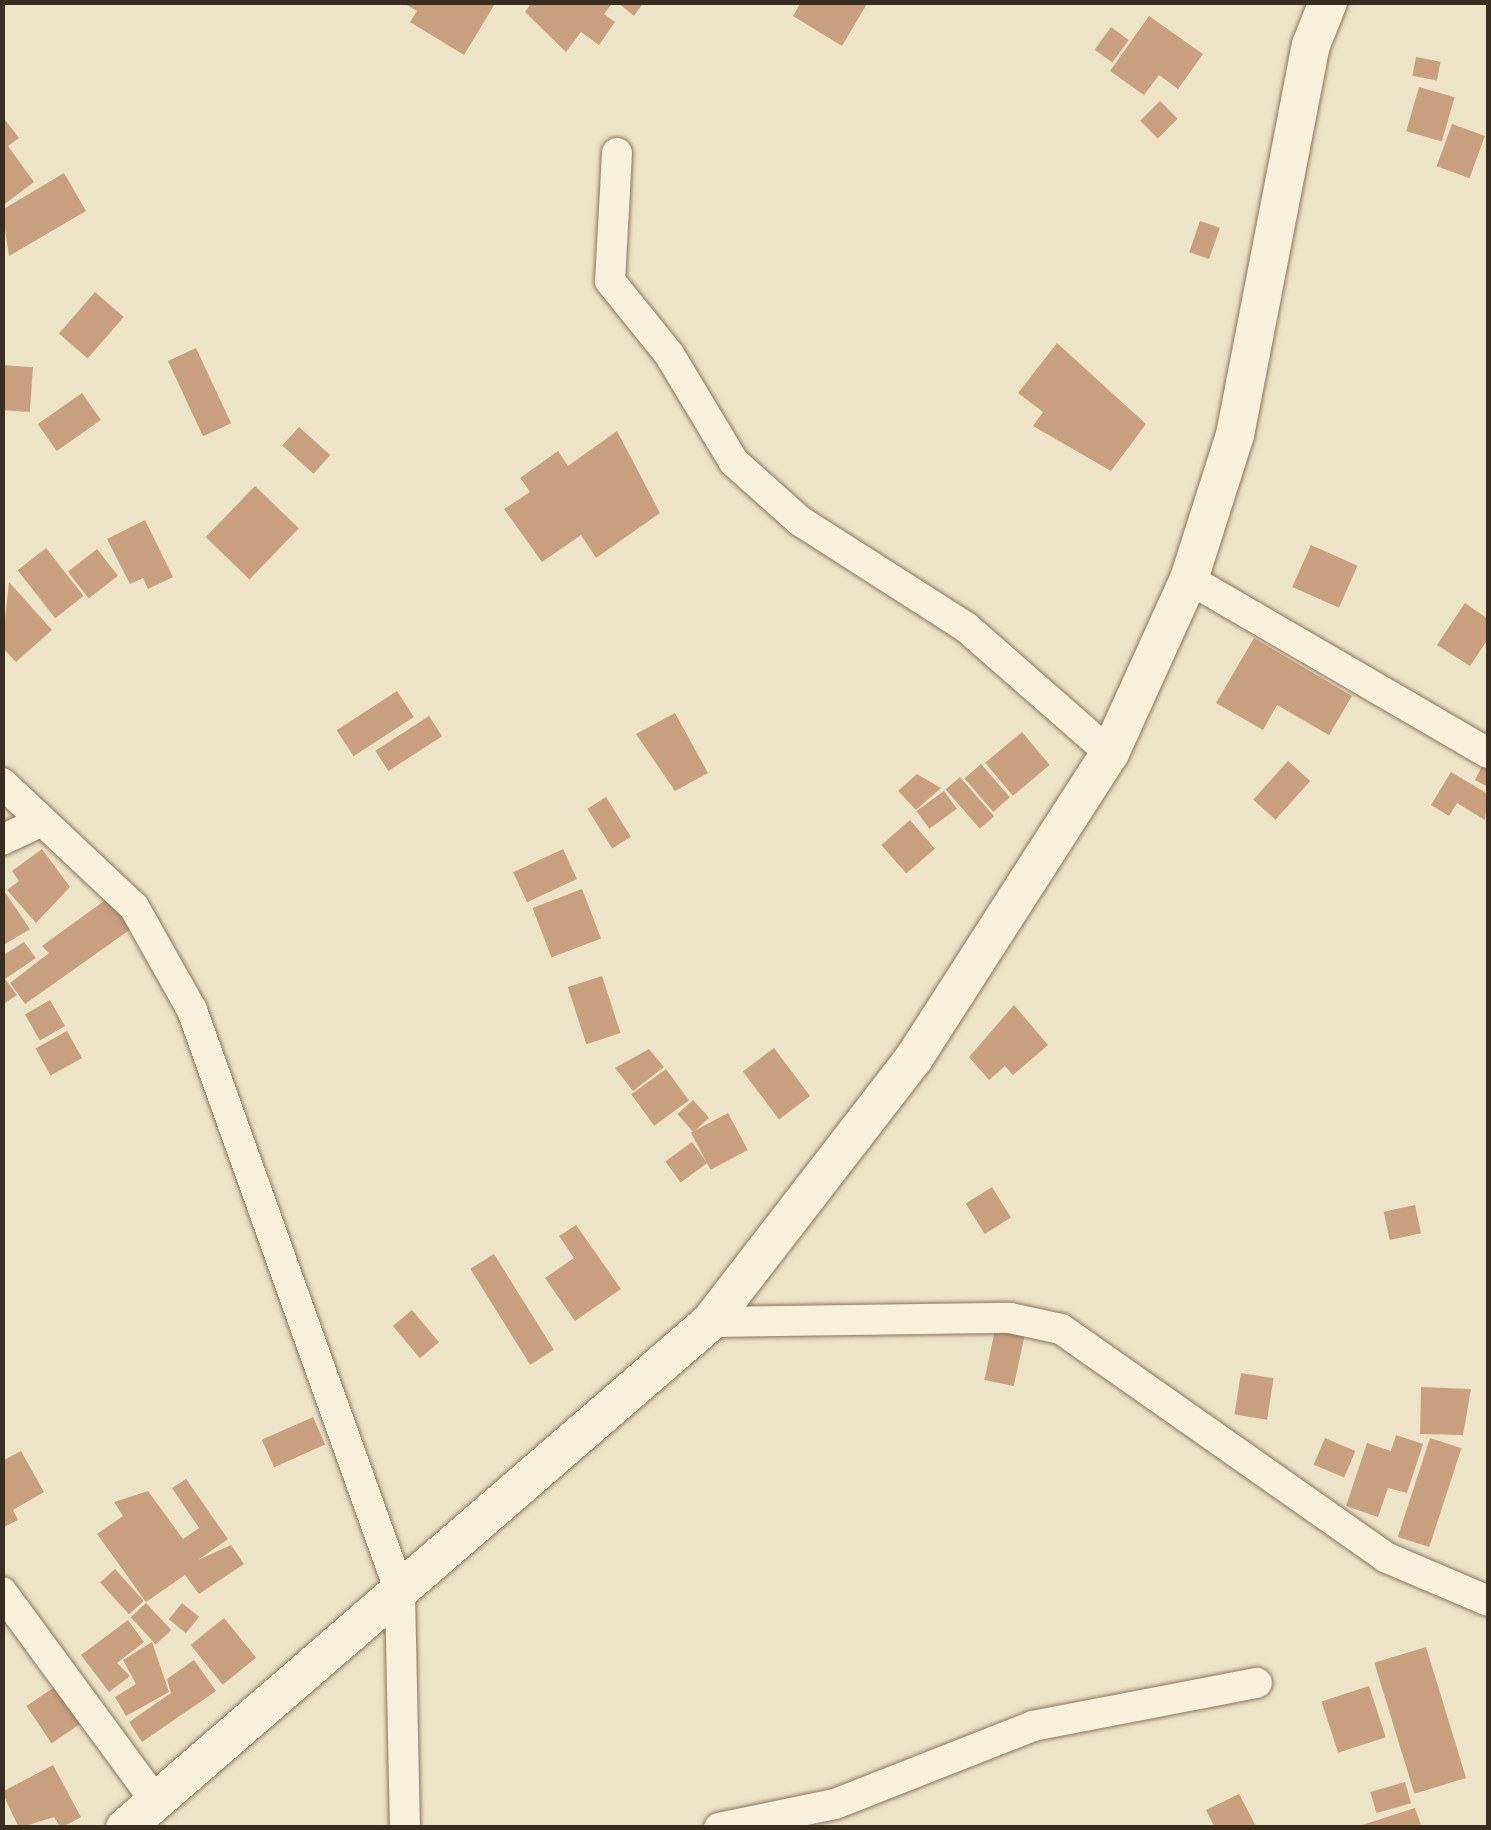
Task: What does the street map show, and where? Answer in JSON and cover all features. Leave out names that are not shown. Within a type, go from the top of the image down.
[{"type":"street","points":[[125,1828],[710,1322],[914,1058],[1110,754],[1189,579],[1235,435],[1311,45],[1328,2]]},
{"type":"street","points":[[617,153],[610,281],[669,354],[734,462],[800,521],[967,628],[1110,754]]},
{"type":"street","points":[[1189,579],[1488,754]]},
{"type":"street","points":[[2,783],[134,908],[192,1010],[400,1592],[405,1828]]},
{"type":"street","points":[[2,840],[42,821]]},
{"type":"street","points":[[710,1322],[1010,1318],[1061,1329],[1385,1557],[1488,1601]]},
{"type":"street","points":[[2,1592],[155,1800]]},
{"type":"street","points":[[720,1828],[836,1804],[1034,1726],[1257,1683]]},
{"type":"building","points":[[402,2],[496,2],[464,55],[410,22],[417,11]]},
{"type":"building","points":[[532,2],[613,2],[604,14],[615,22],[599,45],[581,32],[566,52],[525,12]]},
{"type":"building","points":[[617,2],[644,2],[634,16]]},
{"type":"building","points":[[801,2],[868,2],[842,46],[793,16]]},
{"type":"building","points":[[1149,16],[1203,54],[1178,89],[1159,75],[1144,95],[1110,71]]},
{"type":"building","points":[[1111,27],[1129,40],[1112,63],[1095,50]]},
{"type":"building","points":[[1416,57],[1441,62],[1437,80],[1412,76]]},
{"type":"building","points":[[1419,87],[1455,97],[1442,141],[1406,131]]},
{"type":"building","points":[[1160,101],[1178,119],[1158,138],[1140,121]]},
{"type":"building","points":[[2,116],[19,138],[8,146],[34,182],[2,206]]},
{"type":"building","points":[[1452,124],[1485,136],[1469,178],[1437,166]]},
{"type":"building","points":[[64,173],[86,211],[9,256],[2,210]]},
{"type":"building","points":[[1200,221],[1220,228],[1209,259],[1189,252]]},
{"type":"building","points":[[95,292],[124,317],[88,358],[59,334]]},
{"type":"building","points":[[1057,343],[1146,424],[1111,471],[1033,426],[1043,412],[1018,393]]},
{"type":"building","points":[[196,348],[231,423],[203,436],[168,361]]},
{"type":"building","points":[[2,365],[33,367],[30,412],[2,410]]},
{"type":"building","points":[[82,393],[101,420],[57,451],[38,424]]},
{"type":"building","points":[[299,427],[330,455],[313,474],[282,446]]},
{"type":"building","points":[[617,431],[660,513],[596,558],[581,535],[542,562],[504,509],[530,492],[520,478],[558,451],[568,466]]},
{"type":"building","points":[[255,486],[299,528],[250,579],[206,537]]},
{"type":"building","points":[[145,520],[173,577],[148,589],[143,578],[130,584],[107,539]]},
{"type":"building","points":[[1311,545],[1358,566],[1339,608],[1292,587]]},
{"type":"building","points":[[46,548],[84,596],[55,618],[18,570]]},
{"type":"building","points":[[97,549],[118,576],[89,599],[68,572]]},
{"type":"building","points":[[9,582],[52,630],[16,662],[2,647]]},
{"type":"building","points":[[1465,603],[1488,619],[1488,639],[1470,666],[1437,645]]},
{"type":"building","points":[[1254,638],[1352,696],[1329,735],[1277,705],[1263,730],[1216,703]]},
{"type":"building","points":[[397,691],[414,717],[353,756],[337,730]]},
{"type":"building","points":[[675,713],[708,773],[675,791],[636,734]]},
{"type":"building","points":[[429,716],[442,736],[388,771],[375,751]]},
{"type":"building","points":[[1022,732],[1050,765],[1013,796],[985,763]]},
{"type":"building","points":[[1485,760],[1488,762],[1488,787],[1475,780]]},
{"type":"building","points":[[1288,761],[1310,781],[1275,820],[1253,800]]},
{"type":"building","points":[[981,764],[1010,797],[993,812],[964,778]]},
{"type":"building","points":[[1451,772],[1488,794],[1485,820],[1457,803],[1449,816],[1431,805]]},
{"type":"building","points":[[917,774],[941,788],[916,810],[898,791]]},
{"type":"building","points":[[960,777],[994,816],[980,829],[946,789]]},
{"type":"building","points":[[944,791],[957,809],[929,829],[916,811]]},
{"type":"building","points":[[606,797],[631,837],[612,849],[587,809]]},
{"type":"building","points":[[910,820],[935,849],[906,874],[881,845]]},
{"type":"building","points":[[42,849],[70,887],[36,923],[7,890],[19,881],[12,871]]},
{"type":"building","points":[[563,849],[577,879],[527,902],[513,872]]},
{"type":"building","points":[[2,888],[30,929],[2,946]]},
{"type":"building","points":[[582,889],[601,938],[552,957],[533,908]]},
{"type":"building","points":[[115,893],[138,924],[25,1004],[10,983],[49,953],[42,946]]},
{"type":"building","points":[[24,942],[36,958],[5,979],[17,995],[2,1005],[2,956]]},
{"type":"building","points":[[602,976],[621,1033],[586,1044],[568,987]]},
{"type":"building","points":[[50,1000],[65,1026],[40,1040],[25,1014]]},
{"type":"building","points":[[1014,1005],[1048,1045],[1013,1075],[1005,1066],[989,1080],[969,1057]]},
{"type":"building","points":[[67,1031],[82,1058],[51,1076],[36,1048]]},
{"type":"building","points":[[774,1048],[810,1096],[779,1119],[743,1071]]},
{"type":"building","points":[[649,1049],[664,1067],[633,1091],[615,1068]]},
{"type":"building","points":[[666,1069],[689,1101],[654,1126],[631,1094]]},
{"type":"building","points":[[693,1100],[709,1118],[693,1132],[677,1114]]},
{"type":"building","points":[[728,1113],[748,1150],[711,1170],[691,1133]]},
{"type":"building","points":[[692,1142],[707,1163],[681,1182],[665,1161]]},
{"type":"building","points":[[992,1187],[1011,1218],[985,1234],[966,1203]]},
{"type":"building","points":[[1415,1205],[1421,1233],[1390,1240],[1384,1212]]},
{"type":"building","points":[[576,1225],[621,1289],[575,1321],[545,1278],[574,1258],[559,1236]]},
{"type":"building","points":[[494,1254],[554,1350],[530,1365],[470,1269]]},
{"type":"building","points":[[412,1310],[439,1342],[420,1358],[393,1326]]},
{"type":"building","points":[[995,1330],[1024,1336],[1014,1386],[984,1380]]},
{"type":"building","points":[[1241,1373],[1274,1378],[1267,1420],[1234,1414]]},
{"type":"building","points":[[1421,1387],[1471,1389],[1463,1435],[1420,1434]]},
{"type":"building","points":[[313,1417],[325,1444],[274,1467],[262,1440]]},
{"type":"building","points":[[1396,1435],[1423,1444],[1407,1493],[1388,1488],[1378,1517],[1346,1506],[1367,1443],[1391,1451]]},
{"type":"building","points":[[1325,1438],[1355,1451],[1344,1478],[1314,1465]]},
{"type":"building","points":[[1430,1438],[1461,1448],[1429,1547],[1398,1537]]},
{"type":"building","points":[[21,1451],[44,1492],[13,1510],[18,1520],[2,1528],[2,1461]]},
{"type":"building","points":[[186,1479],[228,1539],[198,1560],[231,1545],[244,1564],[199,1594],[185,1575],[146,1602],[97,1534],[123,1516],[114,1502],[148,1491],[183,1539],[199,1528],[172,1488]]},
{"type":"building","points":[[115,1569],[144,1601],[129,1614],[100,1582]]},
{"type":"building","points":[[146,1603],[171,1630],[156,1644],[131,1617]]},
{"type":"building","points":[[182,1603],[199,1617],[186,1633],[169,1619]]},
{"type":"building","points":[[224,1618],[256,1658],[223,1685],[191,1645]]},
{"type":"building","points":[[128,1620],[144,1642],[117,1663],[130,1676],[109,1692],[81,1655]]},
{"type":"building","points":[[152,1642],[169,1692],[126,1716],[115,1697],[136,1684],[123,1660]]},
{"type":"building","points":[[1426,1647],[1466,1778],[1414,1794],[1374,1663]]},
{"type":"building","points":[[194,1660],[216,1691],[142,1742],[129,1722],[171,1693],[167,1679]]},
{"type":"building","points":[[62,1682],[87,1719],[52,1743],[26,1706]]},
{"type":"building","points":[[1369,1686],[1386,1737],[1338,1753],[1321,1701]]},
{"type":"building","points":[[53,1765],[81,1817],[61,1828],[54,1817],[19,1828],[2,1792]]},
{"type":"building","points":[[1405,1782],[1411,1803],[1376,1813],[1370,1792]]},
{"type":"building","points":[[1239,1794],[1257,1828],[1215,1828],[1206,1810]]},
{"type":"building","points":[[1415,1808],[1422,1828],[1356,1827]]}]
